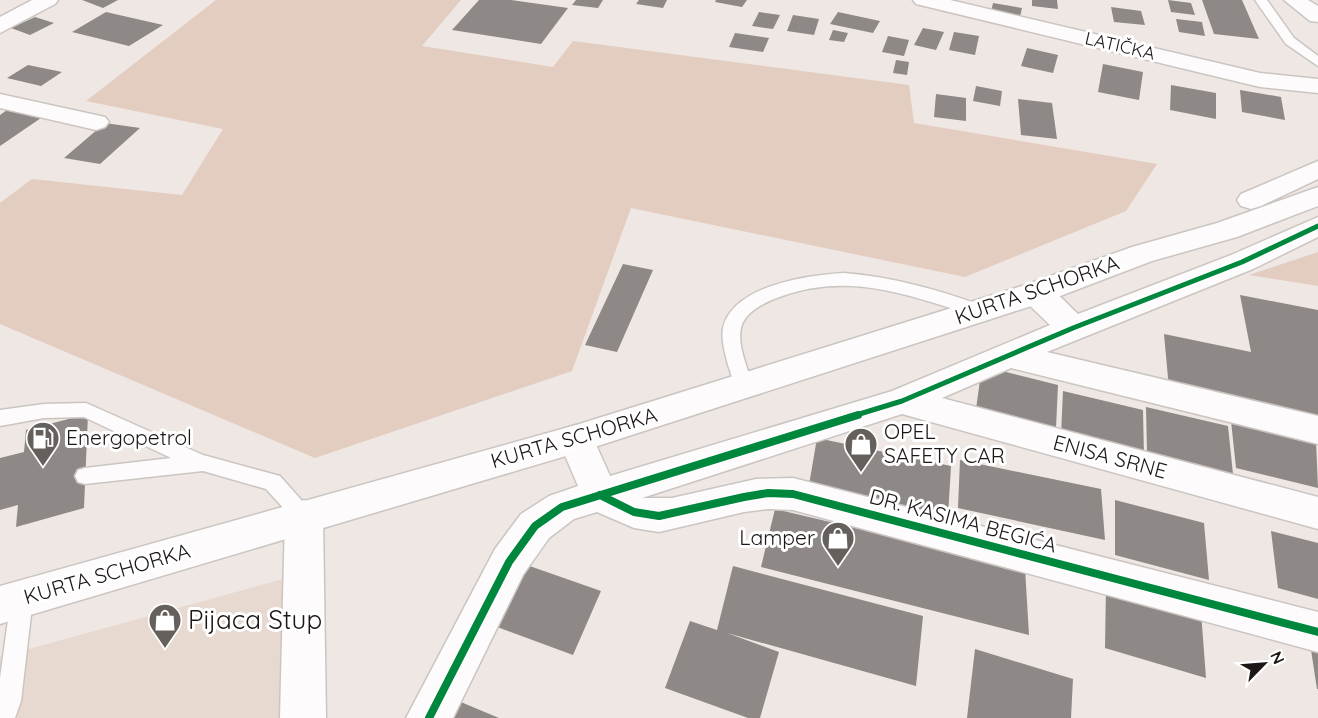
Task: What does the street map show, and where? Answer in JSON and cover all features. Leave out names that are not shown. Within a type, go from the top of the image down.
[{"type":"street","points":[[0,26],[48,0]]},
{"type":"street","name":"LATIČKA","points":[[923,0],[1260,80],[1318,86]]},
{"type":"street","points":[[1294,0],[1318,16]]},
{"type":"street","points":[[0,101],[96,122]]},
{"type":"street","name":"KURTA SCHORKA","points":[[1142,254],[1212,217],[1318,169]]},
{"type":"street","name":"KURTA SCHORKA","points":[[11,602],[576,439],[1036,293],[1142,254],[1227,230],[1318,196]]},
{"type":"street","points":[[429,718],[509,562],[535,526],[561,507],[902,401],[1072,328],[1242,262],[1318,226]]},
{"type":"street","points":[[1036,293],[1072,328]]},
{"type":"street","points":[[1007,355],[1318,430]]},
{"type":"street","name":"ENISA SRNE","points":[[902,401],[1318,513]]},
{"type":"street","points":[[576,439],[600,495]]},
{"type":"street","name":"DR. KASIMA BEGIĆA","points":[[600,495],[627,510],[649,516],[675,514],[735,498],[773,492],[793,494],[1318,632]]},
{"type":"street","points":[[303,718],[304,517]]},
{"type":"lane","points":[[1261,0],[1290,40],[1318,62]]},
{"type":"lane","points":[[744,386],[735,356],[732,328],[746,306],[777,290],[810,280],[830,278],[853,280],[899,285],[980,311]]},
{"type":"lane","points":[[0,418],[44,411],[86,410],[203,464],[273,482],[304,517]]},
{"type":"lane","points":[[85,476],[203,464]]},
{"type":"lane","points":[[3,718],[9,701],[11,602]]},
{"type":"shaded area","points":[[216,0],[461,0],[422,46],[553,67],[573,41],[909,85],[914,123],[1157,164],[1126,211],[965,277],[631,208],[572,371],[315,458],[0,324],[0,203],[32,179],[182,195],[223,129],[86,101]]},
{"type":"shaded area","points":[[1318,252],[1318,286],[1249,275]]},
{"type":"shaded area","name":"Pijaca Stup","points":[[301,574],[299,718],[0,718],[0,657]]},
{"type":"building","points":[[82,0],[118,0],[103,8]]},
{"type":"building","points":[[479,0],[511,0],[568,8],[541,44],[452,30]]},
{"type":"building","points":[[576,0],[603,0],[598,8],[572,5]]},
{"type":"building","points":[[639,0],[667,0],[663,8],[636,4]]},
{"type":"building","points":[[716,0],[747,0],[742,7],[715,2]]},
{"type":"building","points":[[1032,0],[1057,0],[1058,9],[1032,6]]},
{"type":"building","points":[[1168,0],[1191,3],[1195,15],[1171,12]]},
{"type":"building","points":[[1202,0],[1242,0],[1259,39],[1214,34]]},
{"type":"building","points":[[993,3],[1022,8],[1020,17],[991,12]]},
{"type":"building","points":[[1111,7],[1141,11],[1145,25],[1114,22]]},
{"type":"building","points":[[106,12],[163,25],[129,46],[72,32]]},
{"type":"building","points":[[759,12],[780,15],[773,29],[752,26]]},
{"type":"building","points":[[838,12],[880,21],[873,33],[830,24]]},
{"type":"building","points":[[793,15],[819,19],[814,35],[787,31]]},
{"type":"building","points":[[35,17],[54,23],[30,35],[11,28]]},
{"type":"building","points":[[1176,19],[1202,22],[1205,36],[1179,32]]},
{"type":"building","points":[[923,28],[944,32],[936,50],[914,45]]},
{"type":"building","points":[[833,30],[848,33],[844,42],[829,40]]},
{"type":"building","points":[[954,32],[979,36],[975,55],[949,50]]},
{"type":"building","points":[[735,33],[769,38],[763,52],[729,47]]},
{"type":"building","points":[[888,36],[909,40],[904,56],[882,52]]},
{"type":"building","points":[[1027,48],[1058,55],[1053,73],[1021,66]]},
{"type":"building","points":[[896,60],[909,62],[907,75],[893,73]]},
{"type":"building","points":[[1103,64],[1143,72],[1139,100],[1098,92]]},
{"type":"building","points":[[28,65],[62,72],[41,86],[7,78]]},
{"type":"building","points":[[1171,85],[1216,93],[1216,119],[1170,110]]},
{"type":"building","points":[[976,86],[1002,91],[1000,106],[973,101]]},
{"type":"building","points":[[1240,90],[1281,97],[1285,120],[1242,112]]},
{"type":"building","points":[[936,94],[966,98],[966,121],[934,117]]},
{"type":"building","points":[[1018,99],[1052,103],[1057,139],[1021,135]]},
{"type":"building","points":[[7,110],[41,118],[0,146],[0,115]]},
{"type":"building","points":[[105,123],[140,128],[100,164],[64,158]]},
{"type":"building","points":[[623,264],[653,270],[617,352],[585,345]]},
{"type":"building","points":[[1240,295],[1318,310],[1318,422],[1169,389],[1164,334],[1251,352]]},
{"type":"building","points":[[982,366],[1058,385],[1056,428],[976,409]]},
{"type":"building","points":[[1063,391],[1143,410],[1144,456],[1061,435]]},
{"type":"building","points":[[1146,407],[1228,426],[1233,474],[1147,453]]},
{"type":"building","name":"Energopetrol","points":[[88,414],[84,508],[16,527],[18,505],[0,510],[0,458],[24,452],[26,430]]},
{"type":"building","points":[[1231,421],[1316,441],[1318,488],[1236,468]]},
{"type":"building","points":[[817,438],[951,466],[948,516],[809,485]]},
{"type":"building","points":[[960,460],[1101,489],[1105,540],[958,508]]},
{"type":"building","points":[[1115,500],[1204,523],[1209,580],[1115,555]]},
{"type":"building","points":[[775,509],[1025,568],[1029,635],[761,567]]},
{"type":"building","points":[[1271,531],[1318,543],[1318,599],[1278,588]]},
{"type":"building","points":[[521,563],[601,591],[573,655],[489,624]]},
{"type":"building","points":[[733,566],[923,616],[916,686],[727,633],[779,652],[760,718],[748,718],[665,688],[690,621],[717,630]]},
{"type":"building","points":[[1106,585],[1201,612],[1206,678],[1105,648]]},
{"type":"building","points":[[975,649],[1073,679],[1071,718],[967,718]]},
{"type":"building","points":[[1311,650],[1318,652],[1318,689],[1317,689]]},
{"type":"building","points":[[456,700],[499,718],[447,718]]},
{"type":"cycle path","points":[[429,718],[509,562],[535,526],[562,507],[902,401],[1073,328],[1242,262],[1318,226]]},
{"type":"cycle path","points":[[600,495],[634,512],[659,516],[768,493],[793,494],[1318,632]]},
{"type":"place","name":"Energopetrol","points":[[43,467]]},
{"type":"place","name":"OPEL SAFETY CAR","points":[[861,473]]},
{"type":"place","name":"Lamper","points":[[838,567]]},
{"type":"place","name":"Pijaca Stup","points":[[165,649]]}]
